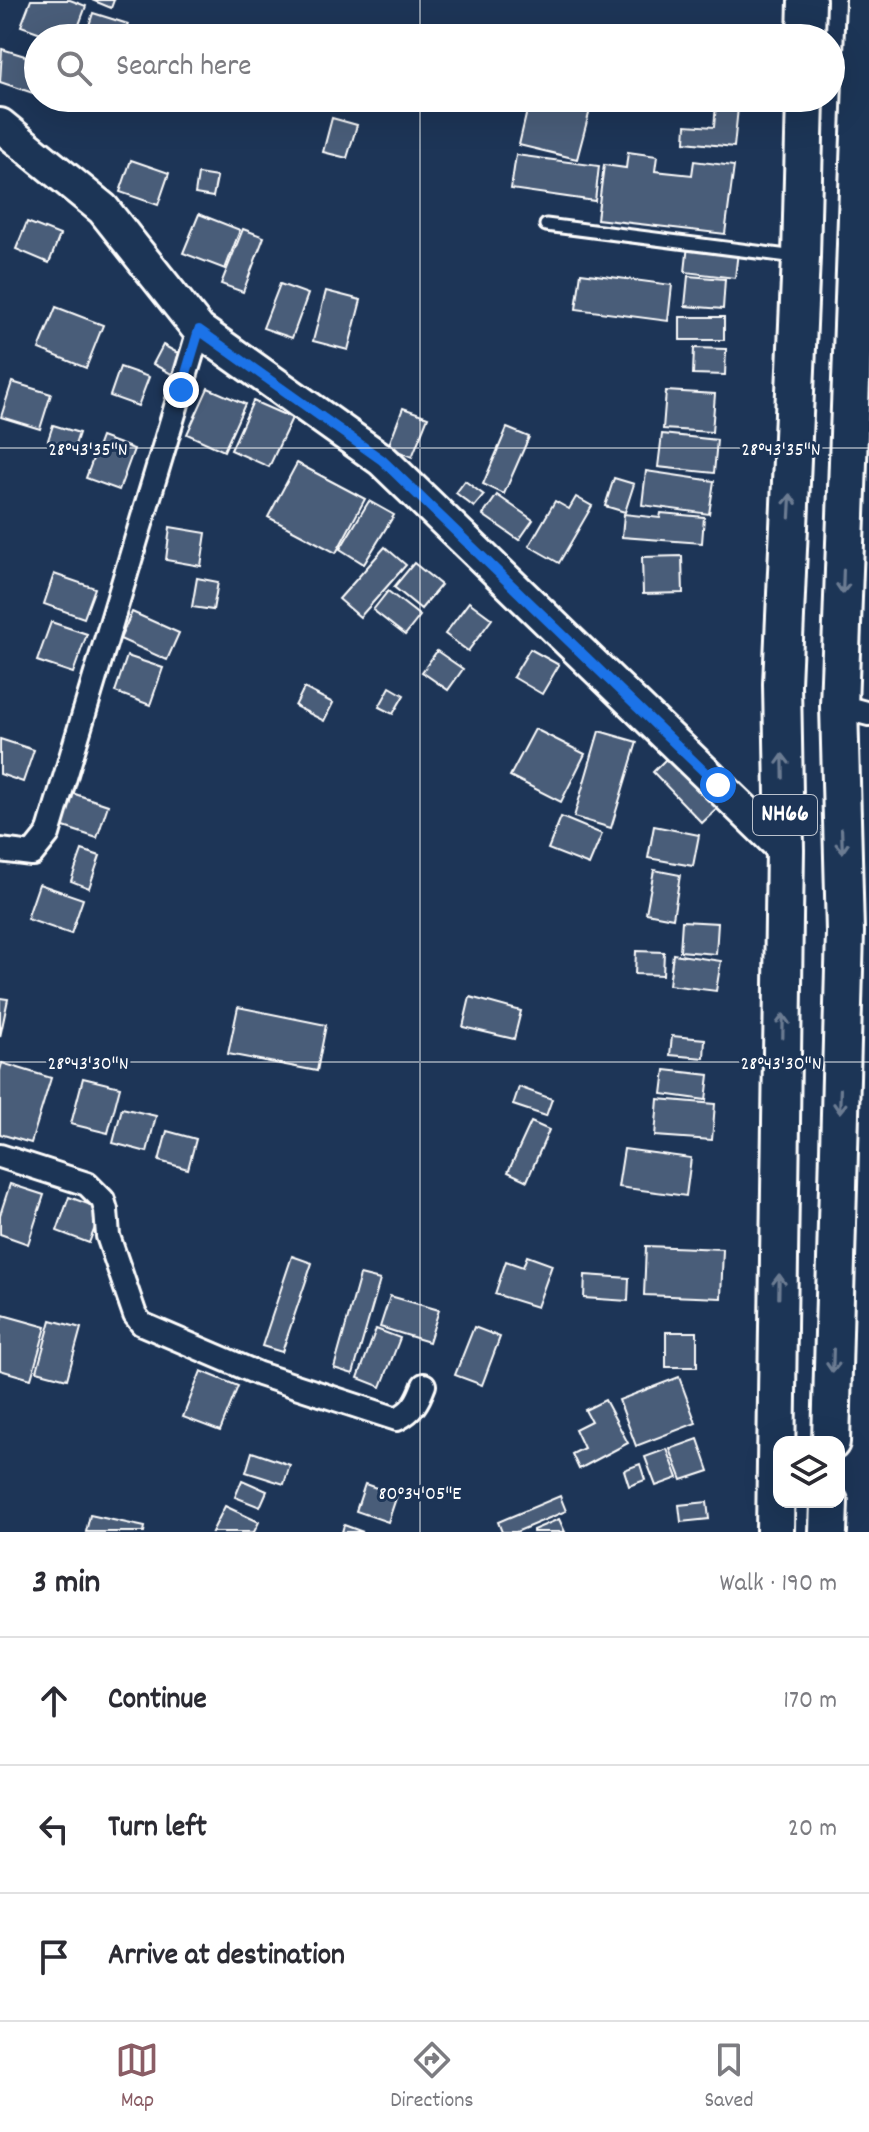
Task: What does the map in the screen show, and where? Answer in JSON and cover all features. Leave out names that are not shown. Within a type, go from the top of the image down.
[{"type":"highway","points":[[806,24],[807,0]]},
{"type":"highway","name":"NH66","points":[[831,1436],[854,710],[866,18]]},
{"type":"highway","name":"NH66","points":[[775,1532],[785,850],[782,684],[805,112]]},
{"type":"highway","points":[[828,1532],[829,1508]]},
{"type":"main road","points":[[0,125],[103,209],[199,330],[382,460],[785,850]]},
{"type":"street","points":[[0,850],[32,854],[48,834],[199,330]]},
{"type":"street","points":[[0,1156],[87,1184],[103,1200],[108,1236],[135,1315],[142,1324],[259,1374],[397,1419],[409,1413],[424,1385]]},
{"type":"lane","points":[[546,225],[801,257]]},
{"type":"building","points":[[31,0],[70,0],[86,6],[79,24],[21,26]]},
{"type":"building","points":[[92,0],[114,0],[111,8]]},
{"type":"building","points":[[93,13],[128,24],[89,24]]},
{"type":"building","points":[[2,49],[24,56],[24,90],[0,82]]},
{"type":"building","points":[[527,112],[589,112],[577,159],[519,145]]},
{"type":"building","points":[[715,112],[738,112],[734,147],[685,142],[686,125],[714,127]]},
{"type":"building","points":[[332,118],[357,125],[347,158],[323,152]]},
{"type":"building","points":[[628,152],[657,156],[655,171],[692,175],[694,161],[734,166],[725,234],[597,219],[604,165],[626,168]]},
{"type":"building","points":[[516,155],[599,166],[595,201],[511,189]]},
{"type":"building","points":[[131,160],[169,173],[158,205],[120,192]]},
{"type":"building","points":[[198,174],[217,177],[213,197],[195,194]]},
{"type":"building","points":[[199,214],[240,230],[225,269],[183,253]]},
{"type":"building","points":[[27,222],[60,235],[49,263],[16,249]]},
{"type":"building","points":[[243,229],[264,237],[243,292],[221,284]]},
{"type":"building","points":[[688,245],[738,251],[735,278],[685,272]]},
{"type":"building","points":[[581,273],[672,285],[668,321],[576,309]]},
{"type":"building","points":[[688,276],[725,279],[723,309],[685,306]]},
{"type":"building","points":[[280,284],[308,294],[292,338],[263,328]]},
{"type":"building","points":[[326,291],[361,300],[348,350],[313,341]]},
{"type":"building","points":[[56,307],[103,325],[86,368],[39,349]]},
{"type":"building","points":[[680,317],[724,317],[724,340],[680,340]]},
{"type":"building","points":[[163,345],[185,357],[175,376],[153,364]]},
{"type":"building","points":[[694,348],[726,349],[725,375],[693,374]]},
{"type":"building","points":[[120,367],[149,377],[138,406],[110,396]]},
{"type":"building","points":[[12,382],[51,394],[40,429],[1,417]]},
{"type":"building","points":[[208,388],[245,404],[224,451],[187,434]]},
{"type":"building","points":[[666,391],[715,394],[712,432],[663,429]]},
{"type":"building","points":[[253,401],[292,418],[269,467],[231,450]]},
{"type":"building","points":[[403,408],[428,417],[412,457],[388,447]]},
{"type":"building","points":[[53,425],[79,433],[74,448],[48,440]]},
{"type":"building","points":[[507,428],[529,437],[504,494],[483,484]]},
{"type":"building","points":[[662,434],[717,440],[714,473],[658,467]]},
{"type":"building","points":[[101,437],[134,449],[119,490],[86,478]]},
{"type":"building","points":[[297,463],[365,499],[336,553],[268,517]]},
{"type":"building","points":[[646,471],[714,481],[709,514],[642,505]]},
{"type":"building","points":[[614,478],[634,484],[625,512],[605,506]]},
{"type":"building","points":[[465,481],[484,495],[474,507],[456,493]]},
{"type":"building","points":[[497,495],[533,520],[519,540],[483,515]]},
{"type":"building","points":[[576,497],[592,506],[559,563],[529,546],[555,501],[569,509]]},
{"type":"building","points":[[369,501],[394,515],[364,564],[340,549]]},
{"type":"building","points":[[661,513],[704,517],[702,543],[622,537],[624,514],[660,518]]},
{"type":"building","points":[[170,527],[206,533],[201,566],[166,560]]},
{"type":"building","points":[[385,547],[406,565],[360,617],[339,599]]},
{"type":"building","points":[[682,556],[683,593],[643,594],[642,557]]},
{"type":"building","points":[[414,563],[441,585],[421,609],[394,587]]},
{"type":"building","points":[[54,574],[95,588],[84,618],[44,604]]},
{"type":"building","points":[[197,578],[218,582],[213,610],[192,607]]},
{"type":"building","points":[[388,591],[420,616],[405,635],[373,610]]},
{"type":"building","points":[[469,602],[492,619],[468,651],[445,634]]},
{"type":"building","points":[[132,612],[179,633],[167,660],[120,639]]},
{"type":"building","points":[[51,622],[87,634],[73,673],[37,661]]},
{"type":"building","points":[[530,649],[559,665],[542,694],[513,677]]},
{"type":"building","points":[[437,651],[463,669],[448,690],[422,672]]},
{"type":"building","points":[[127,656],[163,668],[150,705],[115,692]]},
{"type":"building","points":[[390,687],[404,695],[393,714],[379,707]]},
{"type":"building","points":[[304,688],[333,703],[324,721],[295,706]]},
{"type":"building","points":[[535,729],[585,754],[561,802],[510,776]]},
{"type":"building","points":[[599,731],[637,742],[611,828],[574,817]]},
{"type":"building","points":[[0,739],[34,750],[23,782],[0,774]]},
{"type":"building","points":[[669,756],[719,807],[702,823],[653,772]]},
{"type":"building","points":[[66,791],[108,805],[97,838],[55,824]]},
{"type":"building","points":[[561,817],[602,834],[589,865],[548,849]]},
{"type":"building","points":[[654,826],[699,835],[693,866],[648,858]]},
{"type":"building","points":[[82,850],[100,856],[89,888],[71,881]]},
{"type":"building","points":[[654,870],[680,875],[673,918],[646,913]]},
{"type":"building","points":[[39,884],[83,899],[71,934],[27,919]]},
{"type":"building","points":[[682,921],[718,923],[716,954],[680,951]]},
{"type":"building","points":[[636,951],[664,952],[663,975],[635,974]]},
{"type":"building","points":[[673,954],[721,961],[716,991],[669,985]]},
{"type":"building","points":[[470,997],[521,1011],[514,1039],[463,1027]]},
{"type":"building","points":[[0,998],[8,999],[0,1037]]},
{"type":"building","points":[[238,1007],[326,1025],[317,1071],[228,1054]]},
{"type":"building","points":[[672,1036],[705,1039],[704,1058],[670,1055]]},
{"type":"building","points":[[2,1063],[51,1078],[31,1143],[0,1134]]},
{"type":"building","points":[[665,1070],[709,1075],[706,1100],[662,1094]]},
{"type":"building","points":[[83,1078],[120,1087],[108,1133],[71,1124]]},
{"type":"building","points":[[519,1087],[552,1099],[546,1116],[513,1105]]},
{"type":"building","points":[[658,1099],[715,1104],[712,1140],[655,1136]]},
{"type":"building","points":[[122,1108],[156,1116],[147,1152],[113,1143]]},
{"type":"building","points":[[531,1122],[549,1130],[527,1181],[508,1172]]},
{"type":"building","points":[[167,1131],[196,1139],[188,1169],[159,1161]]},
{"type":"building","points":[[624,1149],[691,1158],[686,1196],[618,1187]]},
{"type":"building","points":[[10,1184],[44,1195],[28,1244],[0,1234],[0,1215]]},
{"type":"building","points":[[69,1197],[102,1209],[89,1243],[57,1231]]},
{"type":"building","points":[[646,1246],[723,1249],[721,1298],[644,1295]]},
{"type":"building","points":[[292,1256],[312,1263],[282,1352],[262,1346]]},
{"type":"building","points":[[527,1256],[552,1265],[537,1307],[495,1294],[506,1261],[523,1267]]},
{"type":"building","points":[[360,1275],[380,1280],[353,1374],[334,1368]]},
{"type":"building","points":[[585,1275],[629,1278],[628,1301],[584,1298]]},
{"type":"building","points":[[390,1296],[439,1310],[429,1342],[380,1327]]},
{"type":"building","points":[[3,1315],[46,1327],[31,1379],[0,1370],[0,1325]]},
{"type":"building","points":[[51,1320],[81,1328],[67,1379],[37,1371]]},
{"type":"building","points":[[474,1327],[500,1337],[482,1385],[455,1375]]},
{"type":"building","points":[[376,1329],[400,1338],[381,1387],[358,1378]]},
{"type":"building","points":[[666,1332],[697,1332],[697,1367],[666,1367]]},
{"type":"building","points":[[201,1371],[238,1386],[220,1431],[183,1417]]},
{"type":"building","points":[[679,1377],[696,1423],[636,1446],[619,1400]]},
{"type":"building","points":[[605,1400],[628,1443],[579,1469],[572,1454],[584,1448],[575,1429],[591,1421],[585,1410]]},
{"type":"building","points":[[698,1439],[709,1471],[682,1480],[670,1449]]},
{"type":"building","points":[[667,1449],[678,1478],[656,1486],[645,1457]]},
{"type":"building","points":[[252,1452],[290,1465],[284,1484],[246,1472]]},
{"type":"building","points":[[640,1464],[645,1480],[629,1486],[624,1470]]},
{"type":"building","points":[[242,1480],[267,1491],[260,1507],[235,1497]]},
{"type":"building","points":[[365,1484],[397,1495],[388,1522],[356,1511]]},
{"type":"building","points":[[560,1496],[566,1511],[516,1532],[502,1532],[498,1522]]},
{"type":"building","points":[[707,1502],[709,1519],[681,1522],[679,1505]]},
{"type":"building","points":[[225,1506],[259,1522],[254,1532],[212,1532]]},
{"type":"building","points":[[90,1515],[145,1527],[144,1532],[86,1532]]},
{"type":"building","points":[[559,1519],[565,1532],[533,1532],[533,1530]]},
{"type":"building","points":[[344,1525],[363,1532],[342,1532]]},
{"type":"route","points":[[181,390],[199,330],[382,460],[718,785]]}]
